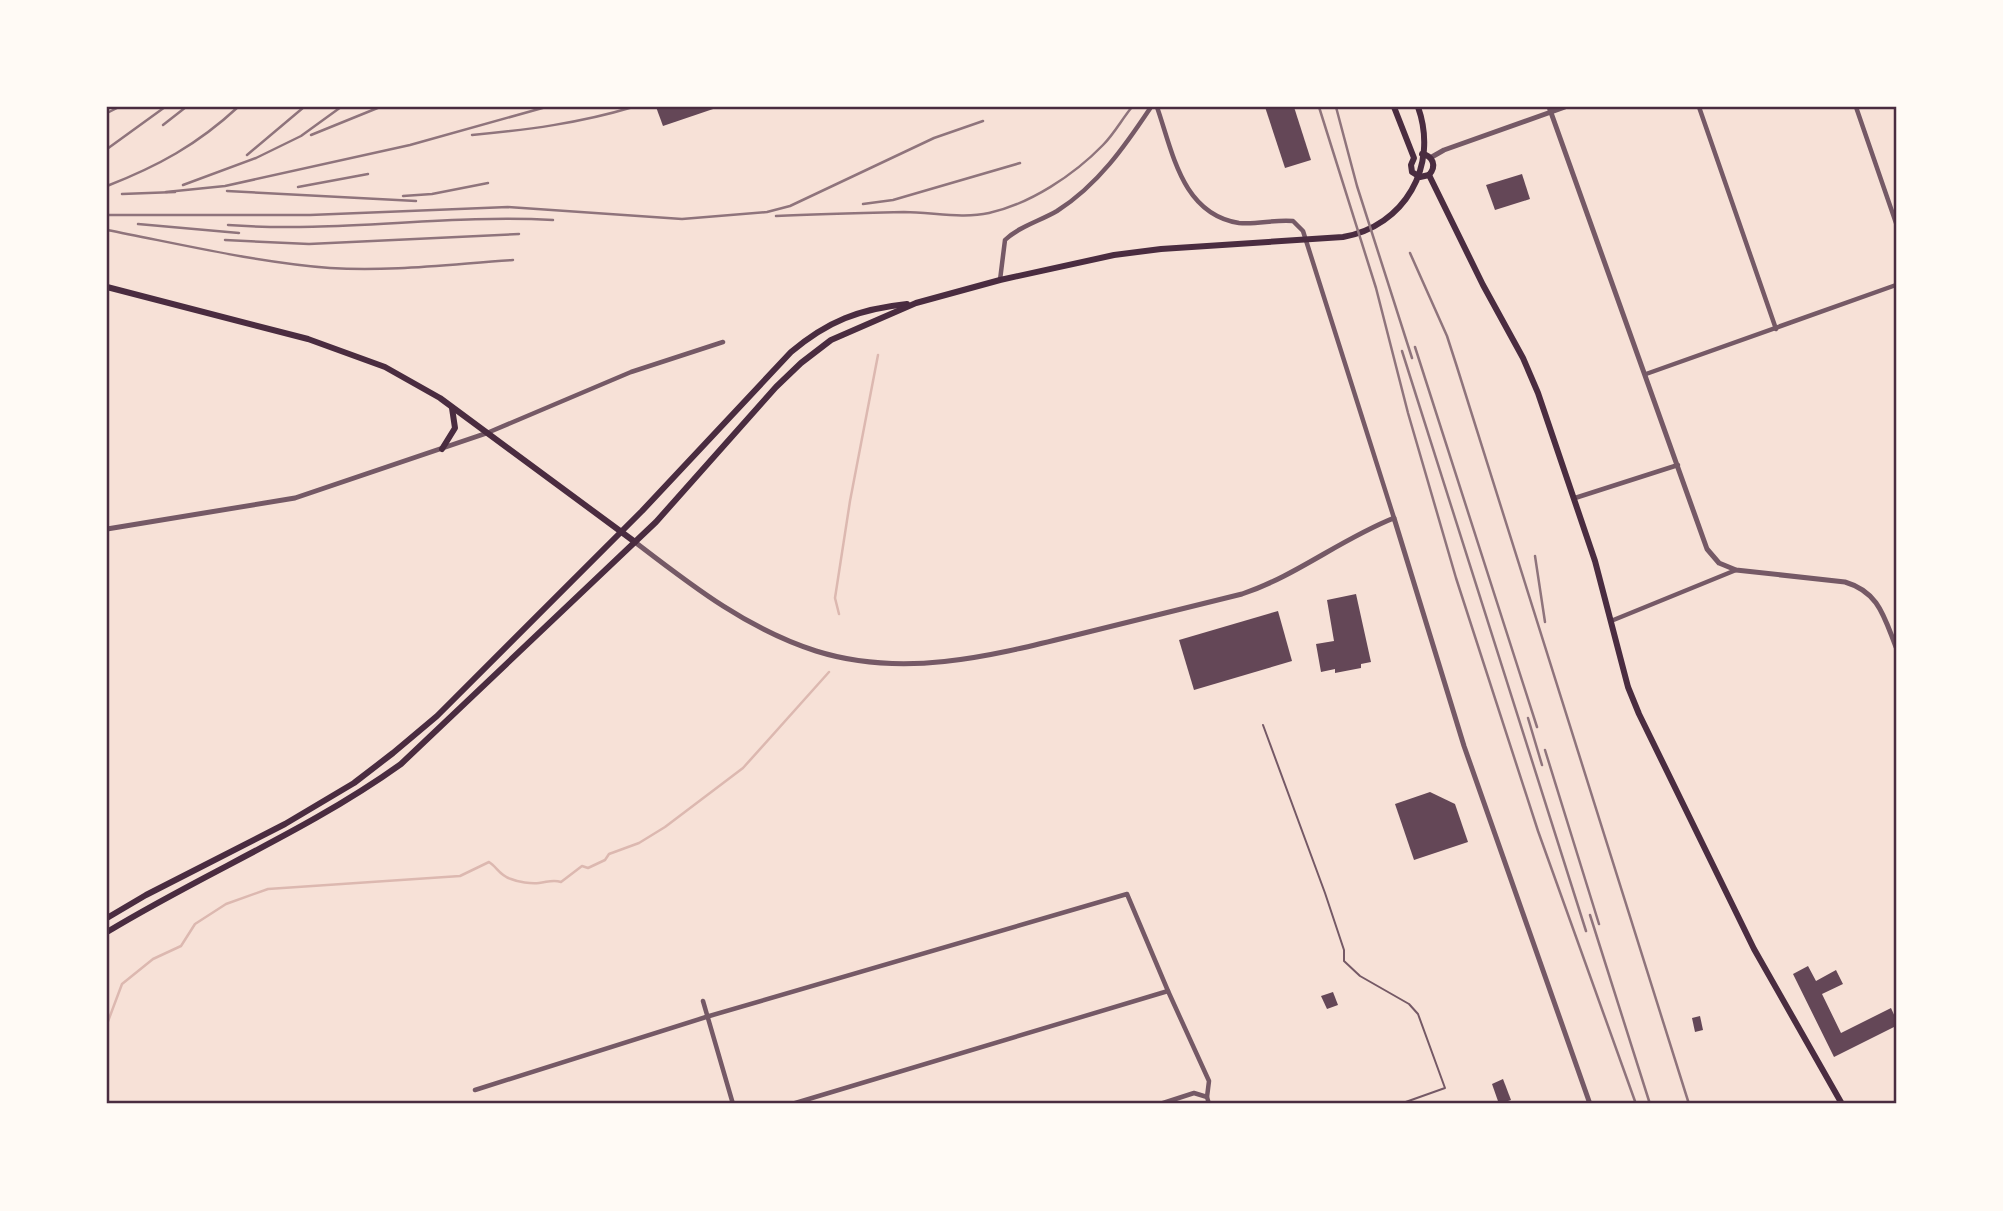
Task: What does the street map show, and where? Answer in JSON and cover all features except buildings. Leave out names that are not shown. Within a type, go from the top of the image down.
[{"type":"main road","points":[[1394,107],[1414,158]]},
{"type":"main road","points":[[107,932],[154,903],[291,833],[362,792],[401,764],[635,542],[776,387],[824,345],[849,331],[916,303],[1114,255],[1161,249],[1343,237],[1371,228],[1391,215],[1410,194],[1422,166],[1424,133],[1418,107]]},
{"type":"main road","points":[[1421,154],[1430,158],[1434,167],[1429,175],[1420,177],[1414,174],[1410,165],[1414,158],[1421,154]]},
{"type":"main road","points":[[1429,175],[1523,358],[1542,404],[1575,498],[1628,687],[1676,793],[1759,960],[1842,1104]]},
{"type":"main road","points":[[107,287],[334,348],[385,367],[451,406],[635,542]]},
{"type":"main road","points":[[107,918],[146,895],[285,824],[354,783],[437,716],[804,341],[853,314],[880,307],[916,303]]},
{"type":"main road","points":[[442,449],[455,428],[451,406]]},
{"type":"street","points":[[1000,281],[1005,240],[1057,211],[1080,194],[1121,151],[1151,107]]},
{"type":"street","points":[[1157,107],[1182,177],[1189,192],[1200,205],[1222,219],[1241,223],[1293,221],[1307,240],[1464,746],[1590,1104]]},
{"type":"street","points":[[1430,158],[1444,150],[1550,109],[1565,107]]},
{"type":"street","points":[[1699,107],[1776,329]]},
{"type":"street","points":[[1856,107],[1896,223]]},
{"type":"street","points":[[1550,109],[1707,550],[1719,563],[1737,570],[1860,586],[1879,606],[1896,647]]},
{"type":"street","points":[[1646,374],[1896,285]]},
{"type":"street","points":[[107,529],[295,498],[487,433],[631,372],[723,342]]},
{"type":"street","points":[[1575,498],[1678,466]]},
{"type":"street","points":[[635,542],[719,604],[785,639],[818,651],[849,658],[918,665],[994,655],[1242,594],[1275,582],[1376,525],[1394,518]]},
{"type":"street","points":[[1611,621],[1737,570]]},
{"type":"street","points":[[475,1090],[706,1017],[1127,894],[1209,1081],[1209,1104]]},
{"type":"street","points":[[792,1104],[1168,991]]},
{"type":"street","points":[[703,1001],[733,1104]]},
{"type":"street","points":[[1160,1104],[1194,1093],[1207,1097]]},
{"type":"lane","points":[[1263,725],[1325,893],[1344,961],[1360,976],[1409,1004],[1418,1014],[1432,1050],[1445,1088],[1400,1104]]},
{"type":"waterway","points":[[839,614],[835,598],[850,501],[878,355]]},
{"type":"waterway","points":[[107,1024],[122,984],[153,959],[181,946],[195,924],[226,904],[268,889],[460,876],[489,862],[504,876],[517,881],[561,882],[582,866],[588,868],[605,860],[609,854],[639,843],[665,827],[743,768],[829,672]]},
{"type":"railway","points":[[107,113],[119,107]]},
{"type":"railway","points":[[107,149],[165,107]]},
{"type":"railway","points":[[163,125],[186,107]]},
{"type":"railway","points":[[107,186],[176,153],[207,133],[238,107]]},
{"type":"railway","points":[[247,155],[304,107]]},
{"type":"railway","points":[[183,185],[256,158],[301,136],[341,107]]},
{"type":"railway","points":[[311,135],[380,107]]},
{"type":"railway","points":[[166,192],[225,186],[410,145],[546,107]]},
{"type":"railway","points":[[472,135],[553,125],[633,107]]},
{"type":"railway","points":[[776,216],[904,212],[968,215],[1004,209],[1050,187],[1079,167],[1107,141],[1132,107]]},
{"type":"railway","points":[[1319,107],[1376,288],[1408,413],[1456,578],[1538,831],[1636,1104]]},
{"type":"railway","points":[[1336,107],[1357,186],[1412,358]]},
{"type":"railway","points":[[107,215],[310,215],[508,207],[682,219],[767,212],[790,206],[934,138],[983,121]]},
{"type":"railway","points":[[863,204],[893,200],[1020,163]]},
{"type":"railway","points":[[298,187],[368,174]]},
{"type":"railway","points":[[403,196],[432,194],[488,183]]},
{"type":"railway","points":[[227,191],[416,201]]},
{"type":"railway","points":[[122,194],[175,192]]},
{"type":"railway","points":[[228,225],[310,227],[472,219],[553,220]]},
{"type":"railway","points":[[138,224],[239,233]]},
{"type":"railway","points":[[107,230],[246,257],[330,268],[398,268],[513,260]]},
{"type":"railway","points":[[225,240],[309,244],[519,234]]},
{"type":"railway","points":[[1410,253],[1447,336],[1689,1104]]},
{"type":"railway","points":[[1415,347],[1537,727]]},
{"type":"railway","points":[[1402,351],[1586,931]]},
{"type":"railway","points":[[1535,556],[1545,622]]},
{"type":"railway","points":[[1528,718],[1542,765]]},
{"type":"railway","points":[[1545,750],[1599,924]]},
{"type":"railway","points":[[1590,915],[1650,1104]]}]
